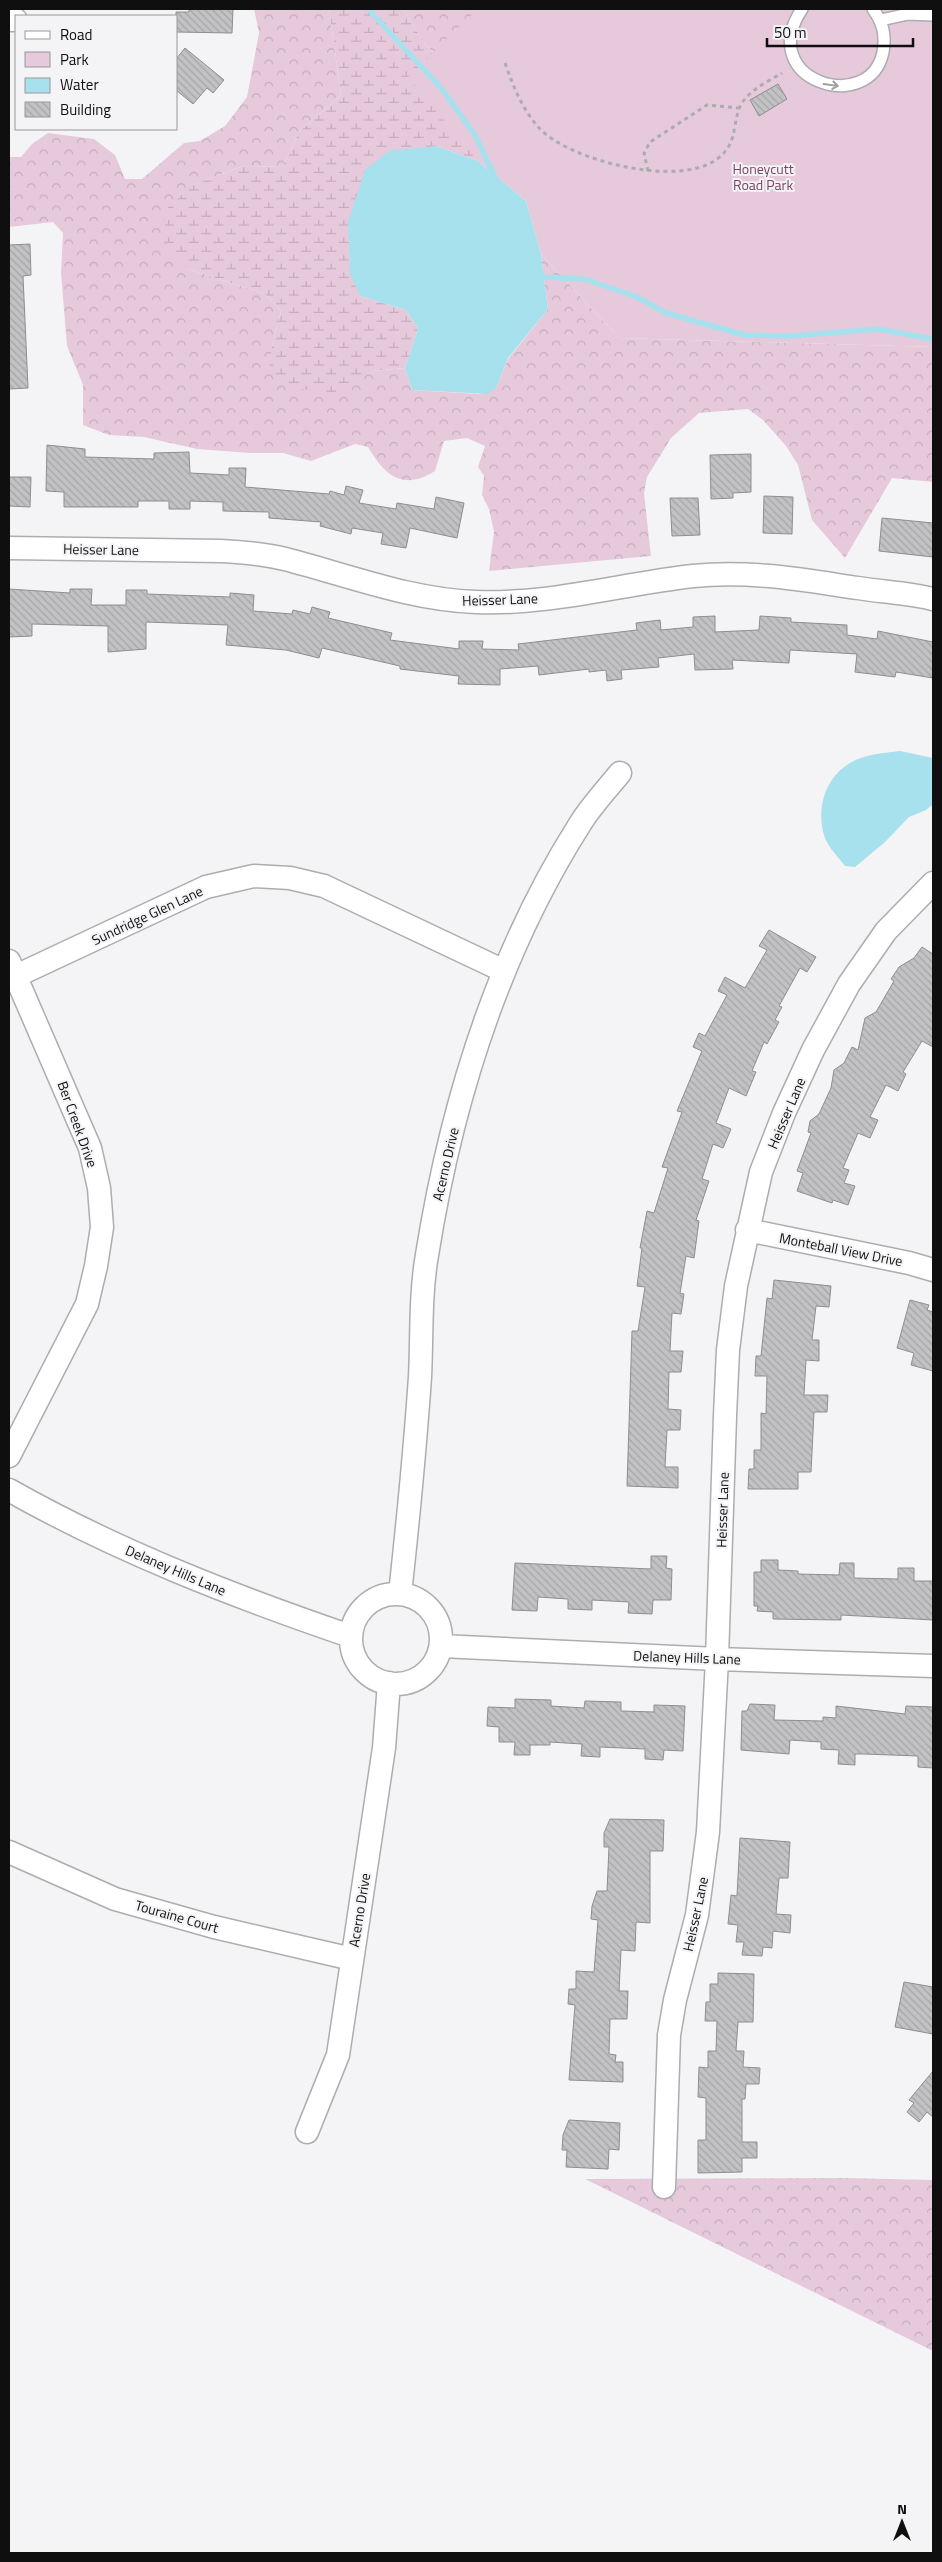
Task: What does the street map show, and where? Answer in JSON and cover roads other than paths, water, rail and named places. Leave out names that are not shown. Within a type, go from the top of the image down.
[{"type":"street","name":"Heisser Lane","points":[[9,548],[253,553],[283,558],[411,593],[448,600],[477,602],[511,601],[692,576],[734,573],[769,575],[933,599]]},
{"type":"street","name":"Acerno Drive","points":[[400,1594],[415,1450],[426,1258],[444,1160],[469,1071],[504,971],[549,876],[581,822],[620,773]]},
{"type":"street","name":"Sundridge Glen Lane","points":[[12,969],[206,887],[254,876],[290,878],[324,886],[504,971]]},
{"type":"street","name":"Heisser Lane","points":[[664,2187],[669,2036],[703,1878],[712,1768],[728,1350],[736,1286],[761,1172],[784,1113],[822,1033],[849,984],[886,931],[933,883]]},
{"type":"street","name":"Ber Creek Drive","points":[[9,1456],[86,1304],[96,1266],[102,1228],[99,1188],[90,1148],[12,969]]},
{"type":"street","name":"Monteball View Drive","points":[[748,1230],[910,1263],[933,1270]]},
{"type":"street","name":"Delaney Hills Lane","points":[[9,1490],[44,1510],[142,1557],[243,1599],[350,1636]]},
{"type":"street","points":[[391,1593],[400,1594],[420,1599],[430,1608],[438,1619],[441,1632],[441,1646],[437,1658],[430,1669],[420,1678],[410,1682],[389,1683],[367,1674],[358,1664],[352,1651],[350,1636],[354,1620],[362,1607],[375,1598],[391,1593]]},
{"type":"street","name":"Delaney Hills Lane","points":[[441,1646],[717,1659],[933,1666]]},
{"type":"street","name":"Acerno Drive","points":[[307,2132],[338,2055],[384,1748],[389,1683]]},
{"type":"street","name":"Touraine Court","points":[[9,1852],[115,1899],[214,1927],[352,1959]]},
{"type":"lane","points":[[802,9],[793,22],[790,40],[794,58],[804,73],[820,83],[838,86],[856,82],[872,72],[882,57],[885,38],[881,20],[873,9]]},
{"type":"lane","points":[[881,20],[908,14],[933,15]]},
{"type":"water","points":[[436,146],[478,161],[526,201],[541,254],[548,309],[508,358],[497,386],[488,394],[412,390],[405,368],[418,329],[406,310],[360,296],[350,274],[348,222],[365,170],[389,151]]},
{"type":"water","points":[[900,751],[933,758],[933,804],[926,810],[909,817],[885,842],[855,867],[845,866],[827,842],[822,827],[822,805],[829,785],[843,768],[857,759],[875,754]]},
{"type":"waterway","points":[[368,9],[442,89],[475,135],[496,179]]},
{"type":"waterway","points":[[540,271],[543,277],[584,279],[637,297],[666,313],[744,335],[790,336],[878,329],[933,339]]},
{"type":"park label","name":"Honeycutt Road Park","points":[[763,176]]}]
